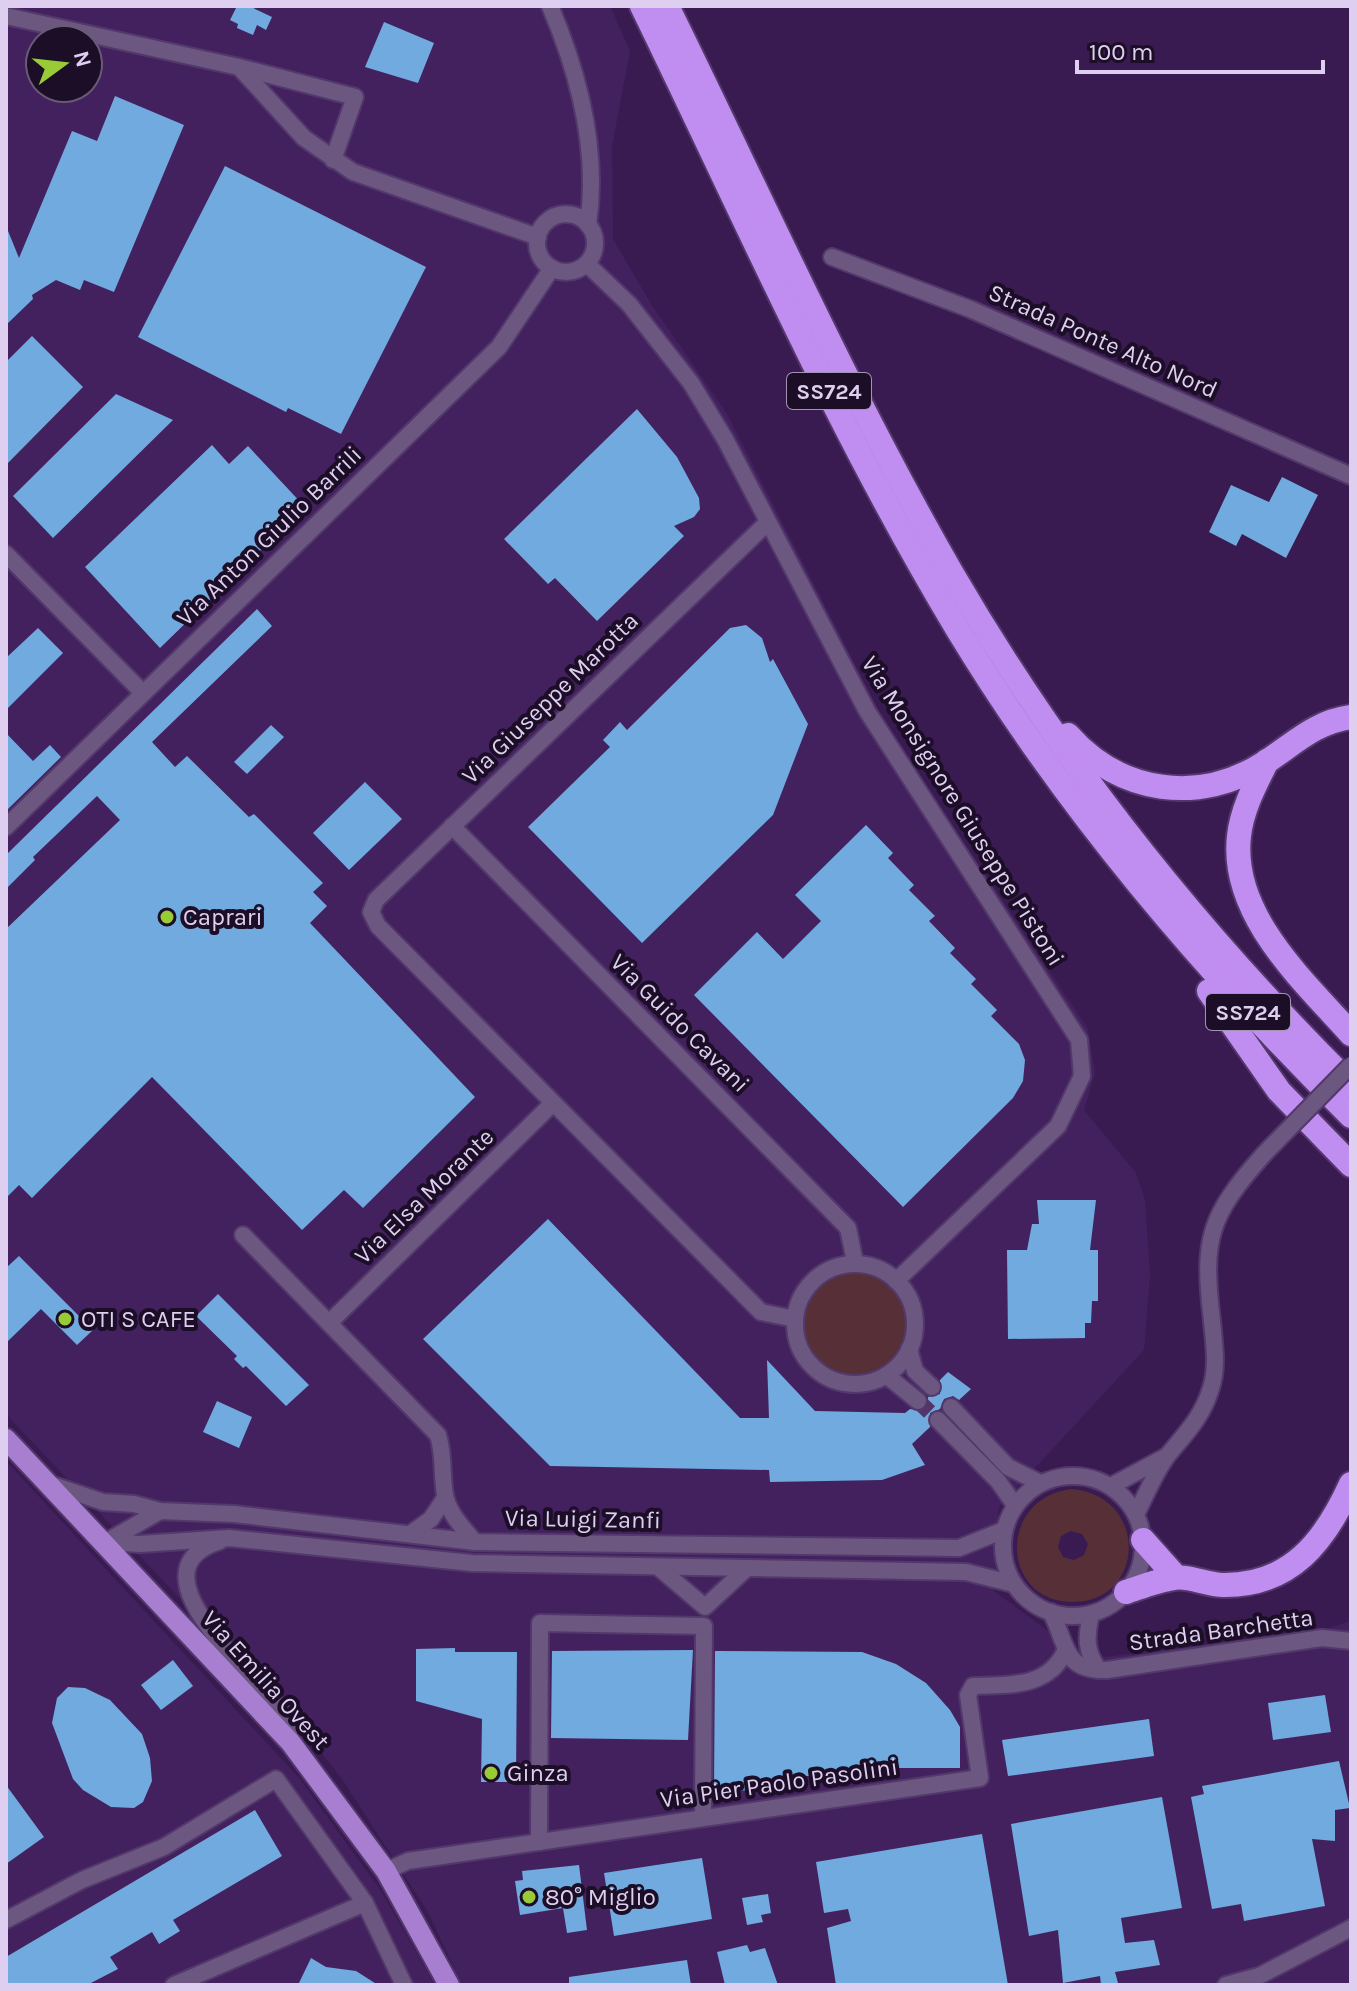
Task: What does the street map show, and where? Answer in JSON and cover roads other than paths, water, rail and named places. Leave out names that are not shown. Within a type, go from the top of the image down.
[{"type":"highway","name":"SS724","points":[[642,6],[841,415],[912,550],[960,632],[1044,760],[1152,902],[1252,1016],[1351,1116]]},
{"type":"highway","name":"SS724","points":[[667,6],[869,418],[951,571],[1014,673],[1147,861],[1283,1016],[1351,1085]]},
{"type":"highway","points":[[1014,673],[1089,755],[1134,782],[1171,789],[1205,788],[1267,761],[1304,732],[1351,717]]},
{"type":"highway","points":[[1267,761],[1243,815],[1239,837],[1241,878],[1260,922],[1275,945],[1351,1034]]},
{"type":"highway","points":[[1152,902],[1202,982],[1234,1022],[1279,1091],[1351,1165]]},
{"type":"highway","points":[[1126,1592],[1176,1577],[1201,1583],[1237,1585],[1276,1574],[1305,1555],[1325,1535],[1351,1484]]},
{"type":"highway","points":[[1143,1540],[1176,1577]]},
{"type":"main road","name":"Via Emilia Ovest","points":[[6,1439],[106,1542],[291,1743],[386,1871],[449,1985]]},
{"type":"street","points":[[550,6],[574,62],[586,120],[588,225],[595,249],[587,264],[570,272],[552,268],[540,255],[538,237],[547,222],[573,215],[588,225]]},
{"type":"street","points":[[6,16],[239,67],[355,97],[333,160]]},
{"type":"street","points":[[239,67],[304,138],[353,172],[538,237]]},
{"type":"street","name":"Strada Ponte Alto Nord","points":[[832,257],[970,309],[1351,476]]},
{"type":"street","name":"Via Monsignore Giuseppe Pistoni","points":[[587,264],[629,304],[691,383],[725,439],[867,711],[1079,1040],[1082,1076],[1058,1126],[896,1281]]},
{"type":"street","name":"Via Anton Giulio Barrili","points":[[6,827],[499,347],[552,268]]},
{"type":"street","name":"Via Giuseppe Marotta","points":[[552,1104],[378,926],[371,912],[376,900],[767,523]]},
{"type":"street","points":[[6,554],[142,692]]},
{"type":"street","name":"Via Guido Cavani","points":[[452,826],[848,1228],[855,1262]]},
{"type":"street","points":[[1136,1514],[1166,1457],[1194,1427],[1212,1386],[1215,1361],[1206,1276],[1216,1215],[1231,1191],[1264,1154],[1351,1065]]},
{"type":"street","points":[[552,1104],[761,1312],[795,1319]]},
{"type":"street","name":"Via Elsa Morante","points":[[329,1323],[552,1104]]},
{"type":"street","points":[[243,1235],[438,1435],[445,1458],[445,1498],[456,1521],[475,1542]]},
{"type":"street","points":[[909,1349],[886,1375],[857,1384],[834,1381],[817,1371],[800,1348],[795,1319],[800,1299],[810,1283],[834,1267],[855,1262],[878,1268],[896,1281],[914,1312],[909,1349],[915,1371],[932,1387]]},
{"type":"street","points":[[886,1375],[918,1401]]},
{"type":"street","points":[[951,1407],[1008,1467],[1040,1483]]},
{"type":"street","points":[[938,1420],[998,1481],[1015,1505]]},
{"type":"street","points":[[1111,1486],[1166,1457]]},
{"type":"street","points":[[1077,1475],[1111,1486],[1136,1514],[1143,1540],[1140,1567],[1126,1592],[1114,1603],[1091,1614],[1073,1616],[1051,1612],[1033,1603],[1014,1584],[1004,1561],[1004,1530],[1015,1505],[1040,1483],[1077,1475]]},
{"type":"street","name":"Via Luigi Zanfi","points":[[50,1484],[103,1502],[134,1504],[160,1511],[234,1514],[413,1532],[475,1542],[959,1548],[1004,1530]]},
{"type":"street","points":[[413,1532],[431,1519],[445,1498]]},
{"type":"street","points":[[106,1542],[160,1511]]},
{"type":"street","points":[[229,1538],[210,1544],[195,1557],[187,1574],[187,1592],[196,1613],[284,1714],[291,1743]]},
{"type":"street","name":"Via Luigi Zanfi","points":[[106,1542],[140,1544],[229,1538],[472,1563],[966,1572],[1014,1584]]},
{"type":"street","points":[[658,1567],[705,1607]]},
{"type":"street","points":[[703,1818],[705,1607],[746,1569]]},
{"type":"street","points":[[1051,1612],[1066,1649]]},
{"type":"street","name":"Strada Barchetta","points":[[1091,1614],[1086,1637],[1089,1656],[1099,1670]]},
{"type":"street","points":[[539,1842],[540,1623],[704,1626]]},
{"type":"street","name":"Strada Barchetta","points":[[1066,1649],[1072,1662],[1082,1669],[1099,1670],[1322,1638],[1351,1641]]},
{"type":"street","name":"Via Pier Paolo Pasolini","points":[[386,1871],[408,1861],[980,1778],[968,1695],[973,1686],[1008,1685],[1043,1677],[1061,1661],[1066,1649]]},
{"type":"street","points":[[6,1920],[82,1880],[164,1847],[276,1779],[365,1903],[404,1985]]},
{"type":"street","points":[[174,1985],[365,1903]]},
{"type":"street","points":[[1226,1985],[1259,1976],[1351,1928]]},
{"type":"tunnel","points":[[918,1401],[938,1420]]},
{"type":"place","name":"Caprari","points":[[167,917]]},
{"type":"place","name":"OTI S CAFE","points":[[65,1319]]},
{"type":"place","name":"Ginza","points":[[491,1773]]},
{"type":"place","name":"80° Miglio","points":[[529,1897]]}]
